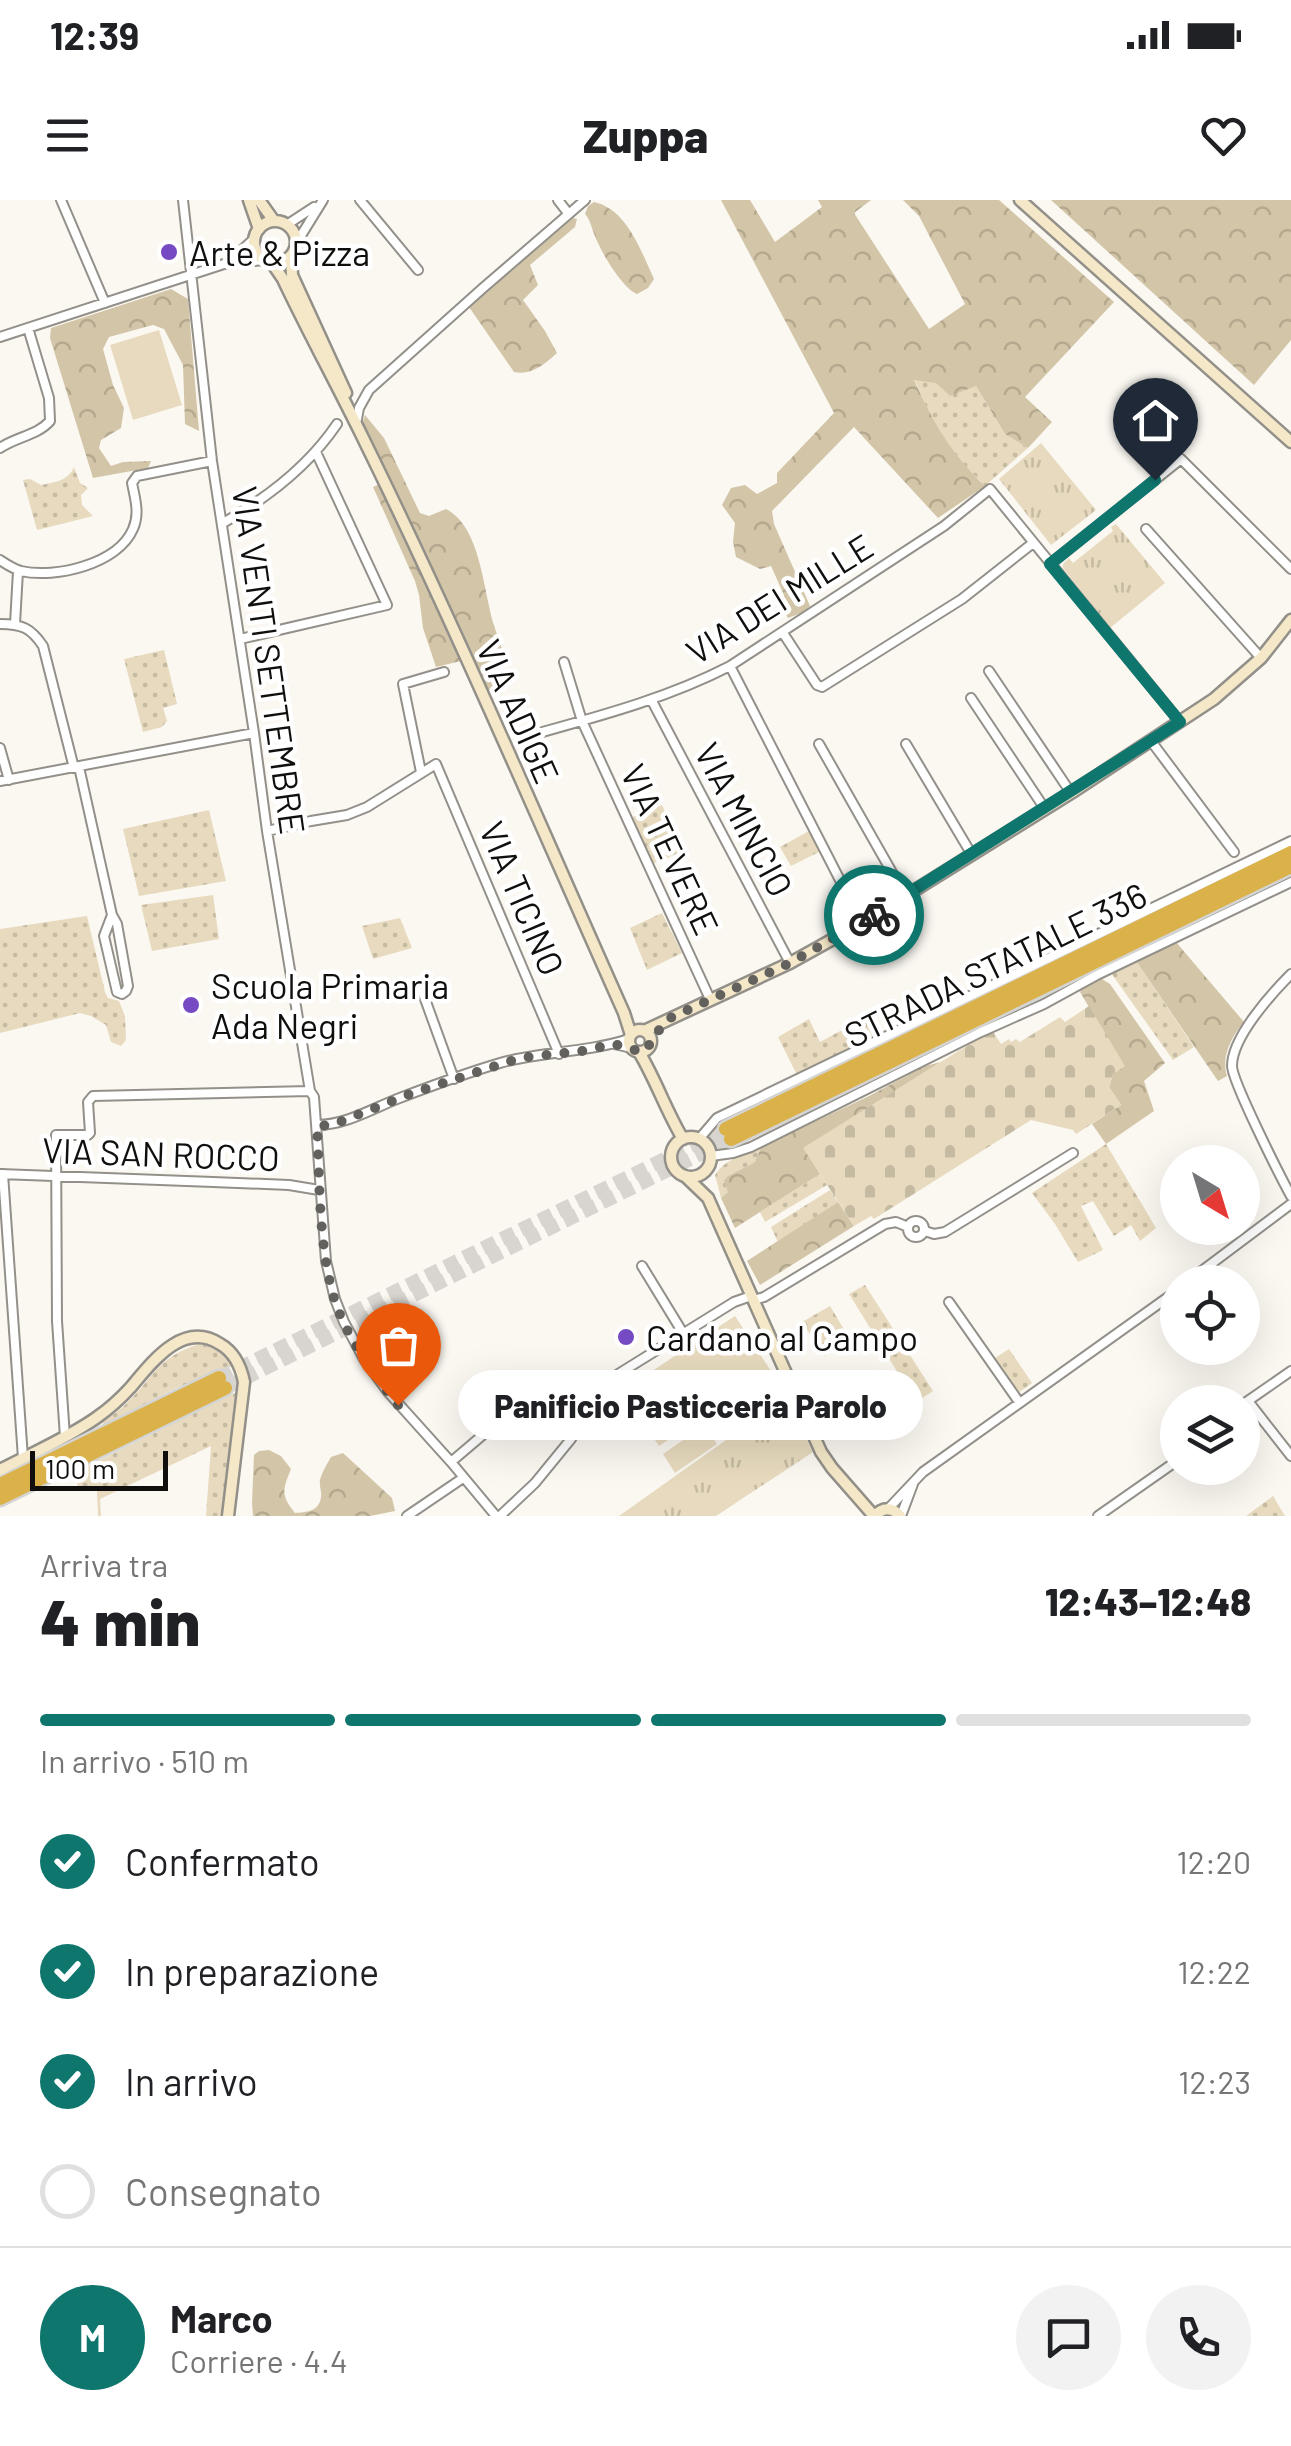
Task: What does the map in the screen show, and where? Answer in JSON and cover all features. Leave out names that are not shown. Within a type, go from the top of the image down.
[{"type":"highway","name":"STRADA STATALE 336","points":[[1291,853],[728,1134],[1291,866]]},
{"type":"highway","points":[[0,1485],[222,1383],[0,1498]]},
{"type":"street","points":[[61,200],[105,304]]},
{"type":"street","name":"VIA VENTI SETTEMBRE","points":[[183,200],[212,461],[267,831],[314,1097],[319,1190],[334,1300],[364,1359],[388,1392],[498,1516]]},
{"type":"street","points":[[249,200],[255,247],[268,262]]},
{"type":"street","points":[[259,200],[274,220],[288,224],[297,242]]},
{"type":"street","points":[[360,200],[418,270]]},
{"type":"street","points":[[558,200],[568,213]]},
{"type":"street","points":[[358,425],[359,408],[369,390],[585,200]]},
{"type":"street","points":[[1020,200],[1291,442]]},
{"type":"street","points":[[288,224],[323,201]]},
{"type":"street","points":[[0,337],[228,263],[279,263],[292,256],[323,201]]},
{"type":"street","points":[[228,263],[274,220]]},
{"type":"street","name":"VIA ADIGE","points":[[292,256],[292,275],[358,425],[639,1040]]},
{"type":"street","name":"VIA ADIGE","points":[[268,262],[283,278],[358,425]]},
{"type":"street","points":[[0,448],[43,428],[50,420],[49,398],[28,328]]},
{"type":"street","points":[[343,386],[369,390]]},
{"type":"street","points":[[223,524],[263,499],[316,452],[337,424]]},
{"type":"street","points":[[240,639],[387,604],[316,452]]},
{"type":"street","points":[[1050,564],[1180,459],[1291,569]]},
{"type":"street","points":[[0,560],[18,571],[46,573],[86,566],[107,556],[132,532],[138,511],[133,479],[212,461]]},
{"type":"street","name":"VIA DEI MILLE","points":[[520,738],[652,700],[730,666],[944,526],[990,489],[1033,544]]},
{"type":"street","points":[[1146,528],[1261,658]]},
{"type":"street","points":[[782,633],[816,685],[822,688],[962,599],[1033,544],[1180,722]]},
{"type":"street","points":[[15,624],[18,571]]},
{"type":"street","points":[[317,1126],[332,1125],[520,1058],[639,1040],[668,1019],[790,963],[906,897],[1214,699],[1261,658],[1291,620]]},
{"type":"street","points":[[0,624],[25,626],[42,646],[117,924],[128,986],[122,994],[117,992],[104,936],[112,915]]},
{"type":"street","points":[[564,662],[582,721]]},
{"type":"street","points":[[730,666],[862,923]]},
{"type":"street","points":[[989,671],[1070,793]]},
{"type":"street","points":[[267,831],[347,815],[389,795],[421,772],[403,684],[444,672]]},
{"type":"street","points":[[970,698],[1045,808]]},
{"type":"street","name":"VIA MINCIO","points":[[652,700],[790,963]]},
{"type":"street","name":"VIA TEVERE","points":[[582,721],[710,999]]},
{"type":"street","points":[[0,748],[4,780],[254,733]]},
{"type":"street","points":[[1151,741],[1234,852]]},
{"type":"street","points":[[819,744],[906,897]]},
{"type":"street","points":[[906,744],[972,855]]},
{"type":"street","name":"VIA TICINO","points":[[421,772],[436,764],[559,1054]]},
{"type":"street","points":[[700,1139],[716,1118],[1291,841]]},
{"type":"street","points":[[711,1156],[734,1154],[751,1147],[1291,882]]},
{"type":"street","points":[[1291,974],[1252,1021],[1232,1066],[1291,1196]]},
{"type":"street","points":[[389,994],[421,988],[454,1079]]},
{"type":"street","points":[[639,1040],[683,1139]]},
{"type":"street","points":[[65,1437],[57,1321],[56,1135],[90,1132],[88,1102],[93,1096],[310,1090]]},
{"type":"street","points":[[708,1198],[708,1146],[700,1139],[683,1139],[674,1148],[672,1160],[676,1170],[708,1198],[821,1452],[852,1490],[879,1513],[896,1511],[900,1516],[915,1480]]},
{"type":"street","points":[[498,1516],[534,1483],[570,1439],[599,1386],[738,1300],[764,1297],[885,1224],[896,1222],[908,1227],[914,1237],[924,1232],[944,1232],[1073,1153]]},
{"type":"street","points":[[684,1176],[697,1176],[708,1168]]},
{"type":"street","points":[[2,1174],[23,1458]]},
{"type":"street","name":"VIA SAN ROCCO","points":[[2,1174],[271,1184],[319,1190]]},
{"type":"street","points":[[1210,1265],[1291,1204]]},
{"type":"street","points":[[642,1266],[684,1333]]},
{"type":"street","points":[[948,1302],[1019,1402]]},
{"type":"street","points":[[879,1513],[915,1480],[1019,1402],[1160,1303]]},
{"type":"street","points":[[0,1470],[99,1416],[169,1346],[196,1337],[216,1341],[234,1358],[244,1382],[230,1513]]},
{"type":"street","points":[[1260,1393],[1291,1371]]},
{"type":"street","points":[[452,1462],[511,1411]]},
{"type":"street","points":[[1260,1420],[1291,1456]]},
{"type":"street","points":[[1098,1516],[1160,1473]]},
{"type":"street","points":[[407,1516],[463,1478]]},
{"type":"green space","points":[[721,200],[750,200],[775,242],[822,207],[818,200],[871,200],[854,213],[929,329],[965,304],[919,216],[903,200],[999,200],[1114,302],[1025,397],[1052,422],[1028,448],[1005,434],[976,386],[950,396],[936,383],[914,380],[944,437],[985,486],[938,518],[854,427],[772,511],[810,606],[788,618],[781,605],[784,595],[771,566],[760,569],[736,557],[735,523],[722,505],[731,488],[745,485],[757,494],[777,483],[777,473],[834,413]]},
{"type":"green space","points":[[1051,200],[1291,200],[1291,340],[1254,385]]},
{"type":"green space","points":[[594,202],[606,206],[624,222],[644,256],[654,279],[637,294],[619,277],[598,243],[585,214]]},
{"type":"green space","points":[[573,218],[577,219],[575,227],[530,265],[538,285],[523,300],[557,353],[532,371],[514,372],[469,307]]},
{"type":"green space","points":[[171,289],[188,299],[199,431],[185,424],[183,365],[164,329],[153,325],[109,337],[103,349],[124,408],[121,428],[101,440],[99,448],[111,466],[151,461],[148,468],[93,478],[50,338],[51,328]]},
{"type":"green space","points":[[159,330],[182,405],[133,420],[110,345]]},
{"type":"green space","points":[[914,379],[976,386],[1005,434],[1028,448],[985,486],[961,462],[935,426]]},
{"type":"green space","points":[[365,415],[384,438],[420,513],[429,516],[446,509],[458,518],[474,544],[502,652],[492,663],[496,685],[491,690],[487,689],[362,424]]},
{"type":"green space","points":[[1041,443],[1096,510],[1051,545],[999,479]]},
{"type":"green space","points":[[74,467],[80,483],[88,488],[81,495],[82,505],[93,516],[37,530],[23,480],[41,485],[56,482]]},
{"type":"green space","points":[[1028,473],[1050,500],[1037,510],[1015,483]]},
{"type":"green space","points":[[380,484],[461,661],[436,667],[423,628],[415,581],[373,487]]},
{"type":"green space","points":[[1116,524],[1165,583],[1110,628],[1063,564],[1069,558],[1073,563],[1113,531],[1111,527]]},
{"type":"green space","points":[[164,650],[177,704],[163,708],[167,721],[162,727],[143,732],[124,659]]},
{"type":"green space","points":[[662,805],[683,851],[652,864],[631,818]]},
{"type":"green space","points":[[209,810],[226,881],[139,896],[123,829]]},
{"type":"green space","points":[[809,831],[819,852],[791,866],[780,847]]},
{"type":"green space","points":[[213,895],[219,939],[152,951],[141,905]]},
{"type":"green space","points":[[662,913],[682,953],[647,970],[630,928]]},
{"type":"green space","points":[[87,916],[105,992],[108,998],[119,1001],[125,1016],[126,1040],[121,1046],[111,1042],[106,1025],[80,1013],[0,1033],[0,929]]},
{"type":"green space","points":[[400,918],[412,948],[373,959],[362,926]]},
{"type":"green space","points":[[1176,942],[1244,1022],[1228,1048],[1227,1076],[1218,1081],[1136,961]]},
{"type":"green space","points":[[1136,961],[1194,1047],[1173,1060],[1111,973]]},
{"type":"green space","points":[[1102,979],[1110,984],[1165,1063],[1144,1081],[1154,1111],[1106,1144],[1092,1124],[1121,1105],[1109,1087],[1113,1074],[1124,1066],[1080,992]]},
{"type":"green space","points":[[1089,1006],[1125,1066],[1113,1074],[1109,1087],[1121,1105],[1076,1134],[1031,1120],[874,1219],[871,1216],[854,1226],[803,1148],[992,1030],[1001,1044],[1009,1039],[1020,1042],[1060,1017],[1065,1022]]},
{"type":"green space","points":[[866,1017],[877,1036],[797,1075],[778,1037],[809,1019],[820,1042]]},
{"type":"green space","points":[[941,1062],[804,1148],[820,1174],[735,1228],[721,1198],[728,1192],[724,1181],[755,1162],[761,1147],[925,1066]]},
{"type":"green space","points":[[1106,1144],[1156,1228],[1140,1241],[1131,1225],[1114,1236],[1093,1201],[1081,1206],[1103,1250],[1078,1262],[1032,1193]]},
{"type":"green space","points":[[761,1147],[755,1162],[728,1176],[728,1192],[721,1198],[715,1175],[735,1158]]},
{"type":"green space","points":[[820,1174],[827,1185],[765,1222],[760,1212]]},
{"type":"green space","points":[[830,1190],[838,1202],[778,1242],[771,1227]]},
{"type":"green space","points":[[838,1202],[854,1226],[760,1285],[747,1261]]},
{"type":"green space","points":[[865,1285],[933,1391],[916,1402],[849,1294]]},
{"type":"green space","points":[[830,1306],[851,1341],[824,1356],[802,1322]]},
{"type":"green space","points":[[735,1316],[771,1371],[659,1446],[622,1391]]},
{"type":"green space","points":[[199,1344],[218,1351],[234,1365],[101,1423],[126,1404],[165,1362]]},
{"type":"green space","points":[[1009,1349],[1032,1383],[1018,1393],[995,1358]]},
{"type":"green space","points":[[759,1389],[770,1405],[733,1431],[721,1415]]},
{"type":"green space","points":[[237,1392],[225,1512],[221,1516],[206,1516],[211,1446],[100,1499],[101,1516],[97,1490],[78,1490],[76,1472]]},
{"type":"green space","points":[[785,1398],[813,1452],[716,1516],[619,1516]]},
{"type":"green space","points":[[705,1425],[717,1444],[675,1473],[663,1454]]},
{"type":"green space","points":[[269,1450],[281,1456],[291,1469],[284,1492],[295,1513],[318,1506],[323,1471],[331,1457],[343,1453],[392,1498],[395,1511],[370,1516],[253,1516],[254,1455]]},
{"type":"green space","points":[[1273,1496],[1285,1516],[1246,1516]]},
{"type":"tunnel","points":[[219,1378],[726,1129]]},
{"type":"tunnel","points":[[225,1388],[731,1139]]},
{"type":"way so far","points":[[398,1405],[364,1359],[334,1300],[319,1190],[317,1126],[332,1125],[410,1094],[520,1058],[614,1044],[642,1052],[668,1019],[790,963],[874,915]]},
{"type":"place","name":"Arte & Pizza","points":[[169,252]]},
{"type":"place","name":"Scuola Primaria Ada Negri","points":[[191,1005]]},
{"type":"place","name":"Cardano al Campo","points":[[626,1337]]},
{"type":"place","name":"Panificio Pasticceria Parolo","points":[[398,1405]]},
{"type":"route","points":[[874,915],[1180,722],[1050,564],[1155,480]]}]
